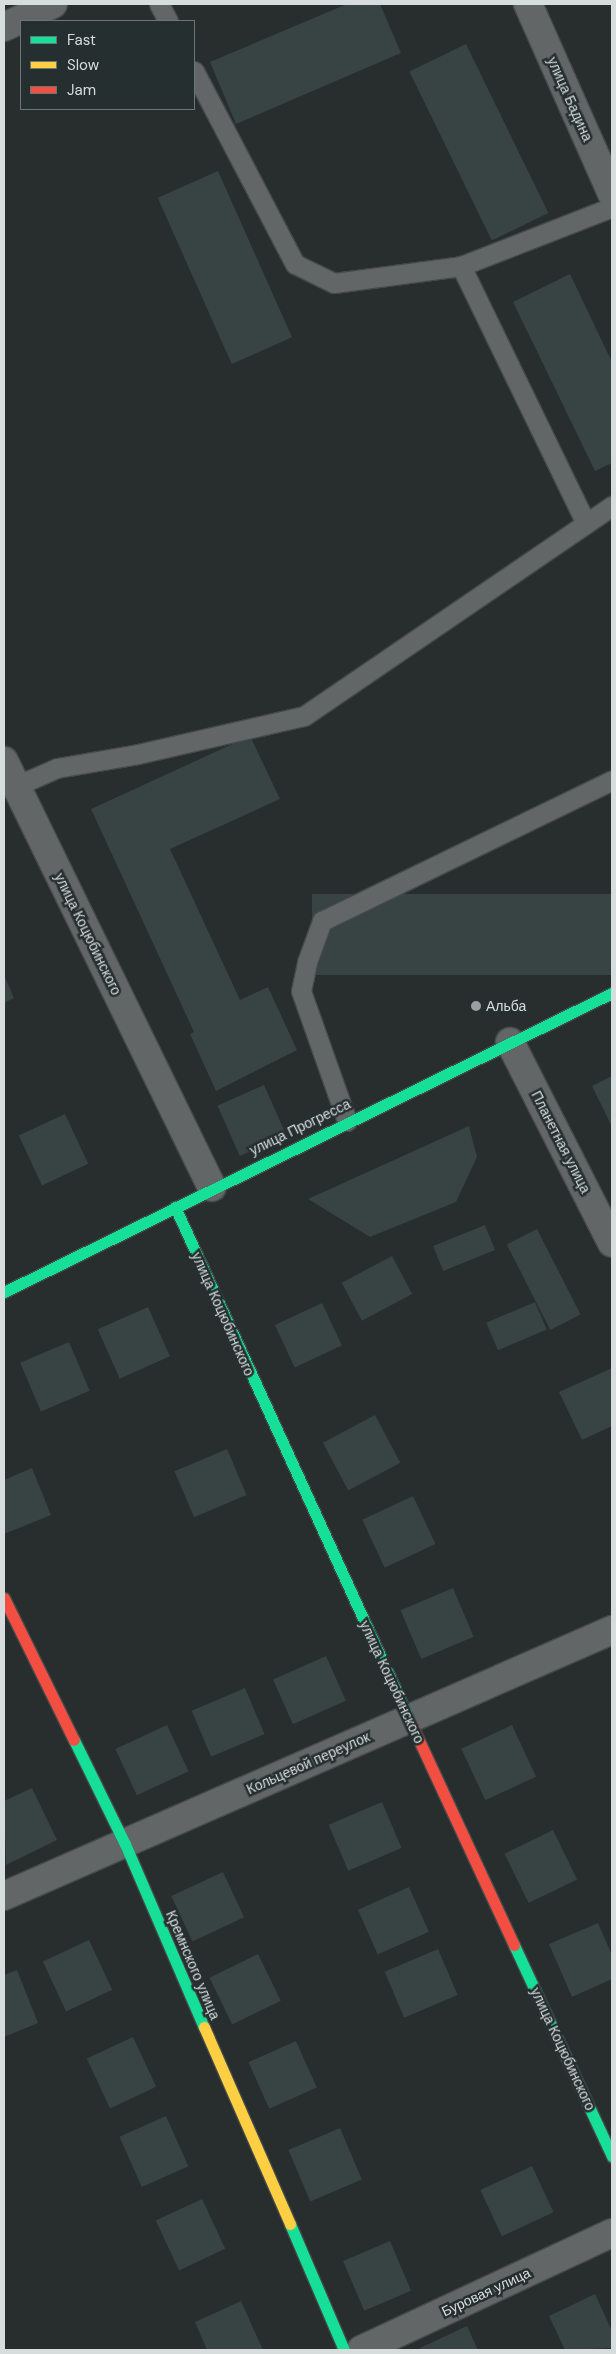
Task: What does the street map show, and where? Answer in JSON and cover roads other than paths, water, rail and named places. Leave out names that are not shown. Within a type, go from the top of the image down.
[{"type":"street","points":[[4,27],[53,4]]},
{"type":"street","name":"улица Бадина","points":[[528,4],[612,194]]},
{"type":"street","name":"улица Коцюбинского","points":[[4,761],[212,1187]]},
{"type":"street","name":"улица Прогресса","points":[[4,1292],[212,1187],[612,993]]},
{"type":"street","name":"Планетная улица","points":[[510,1042],[612,1243]]},
{"type":"street","name":"улица Коцюбинского","points":[[175,1206],[408,1718],[612,2156]]},
{"type":"street","name":"Кремнского улица","points":[[4,1598],[125,1844],[344,2350]]},
{"type":"street","name":"Кольцевой переулок","points":[[4,1896],[612,1630]]},
{"type":"street","name":"Буровая улица","points":[[361,2350],[612,2233]]},
{"type":"lane","points":[[159,4],[167,20]]},
{"type":"lane","points":[[195,72],[295,264],[334,283],[461,266],[612,207]]},
{"type":"lane","points":[[461,266],[586,523]]},
{"type":"lane","points":[[16,786],[56,768],[138,754],[304,716],[410,647],[612,506]]},
{"type":"lane","points":[[347,1121],[301,991],[307,962],[322,921],[612,780]]},
{"type":"place","name":"Альба","points":[[476,1006]]}]
